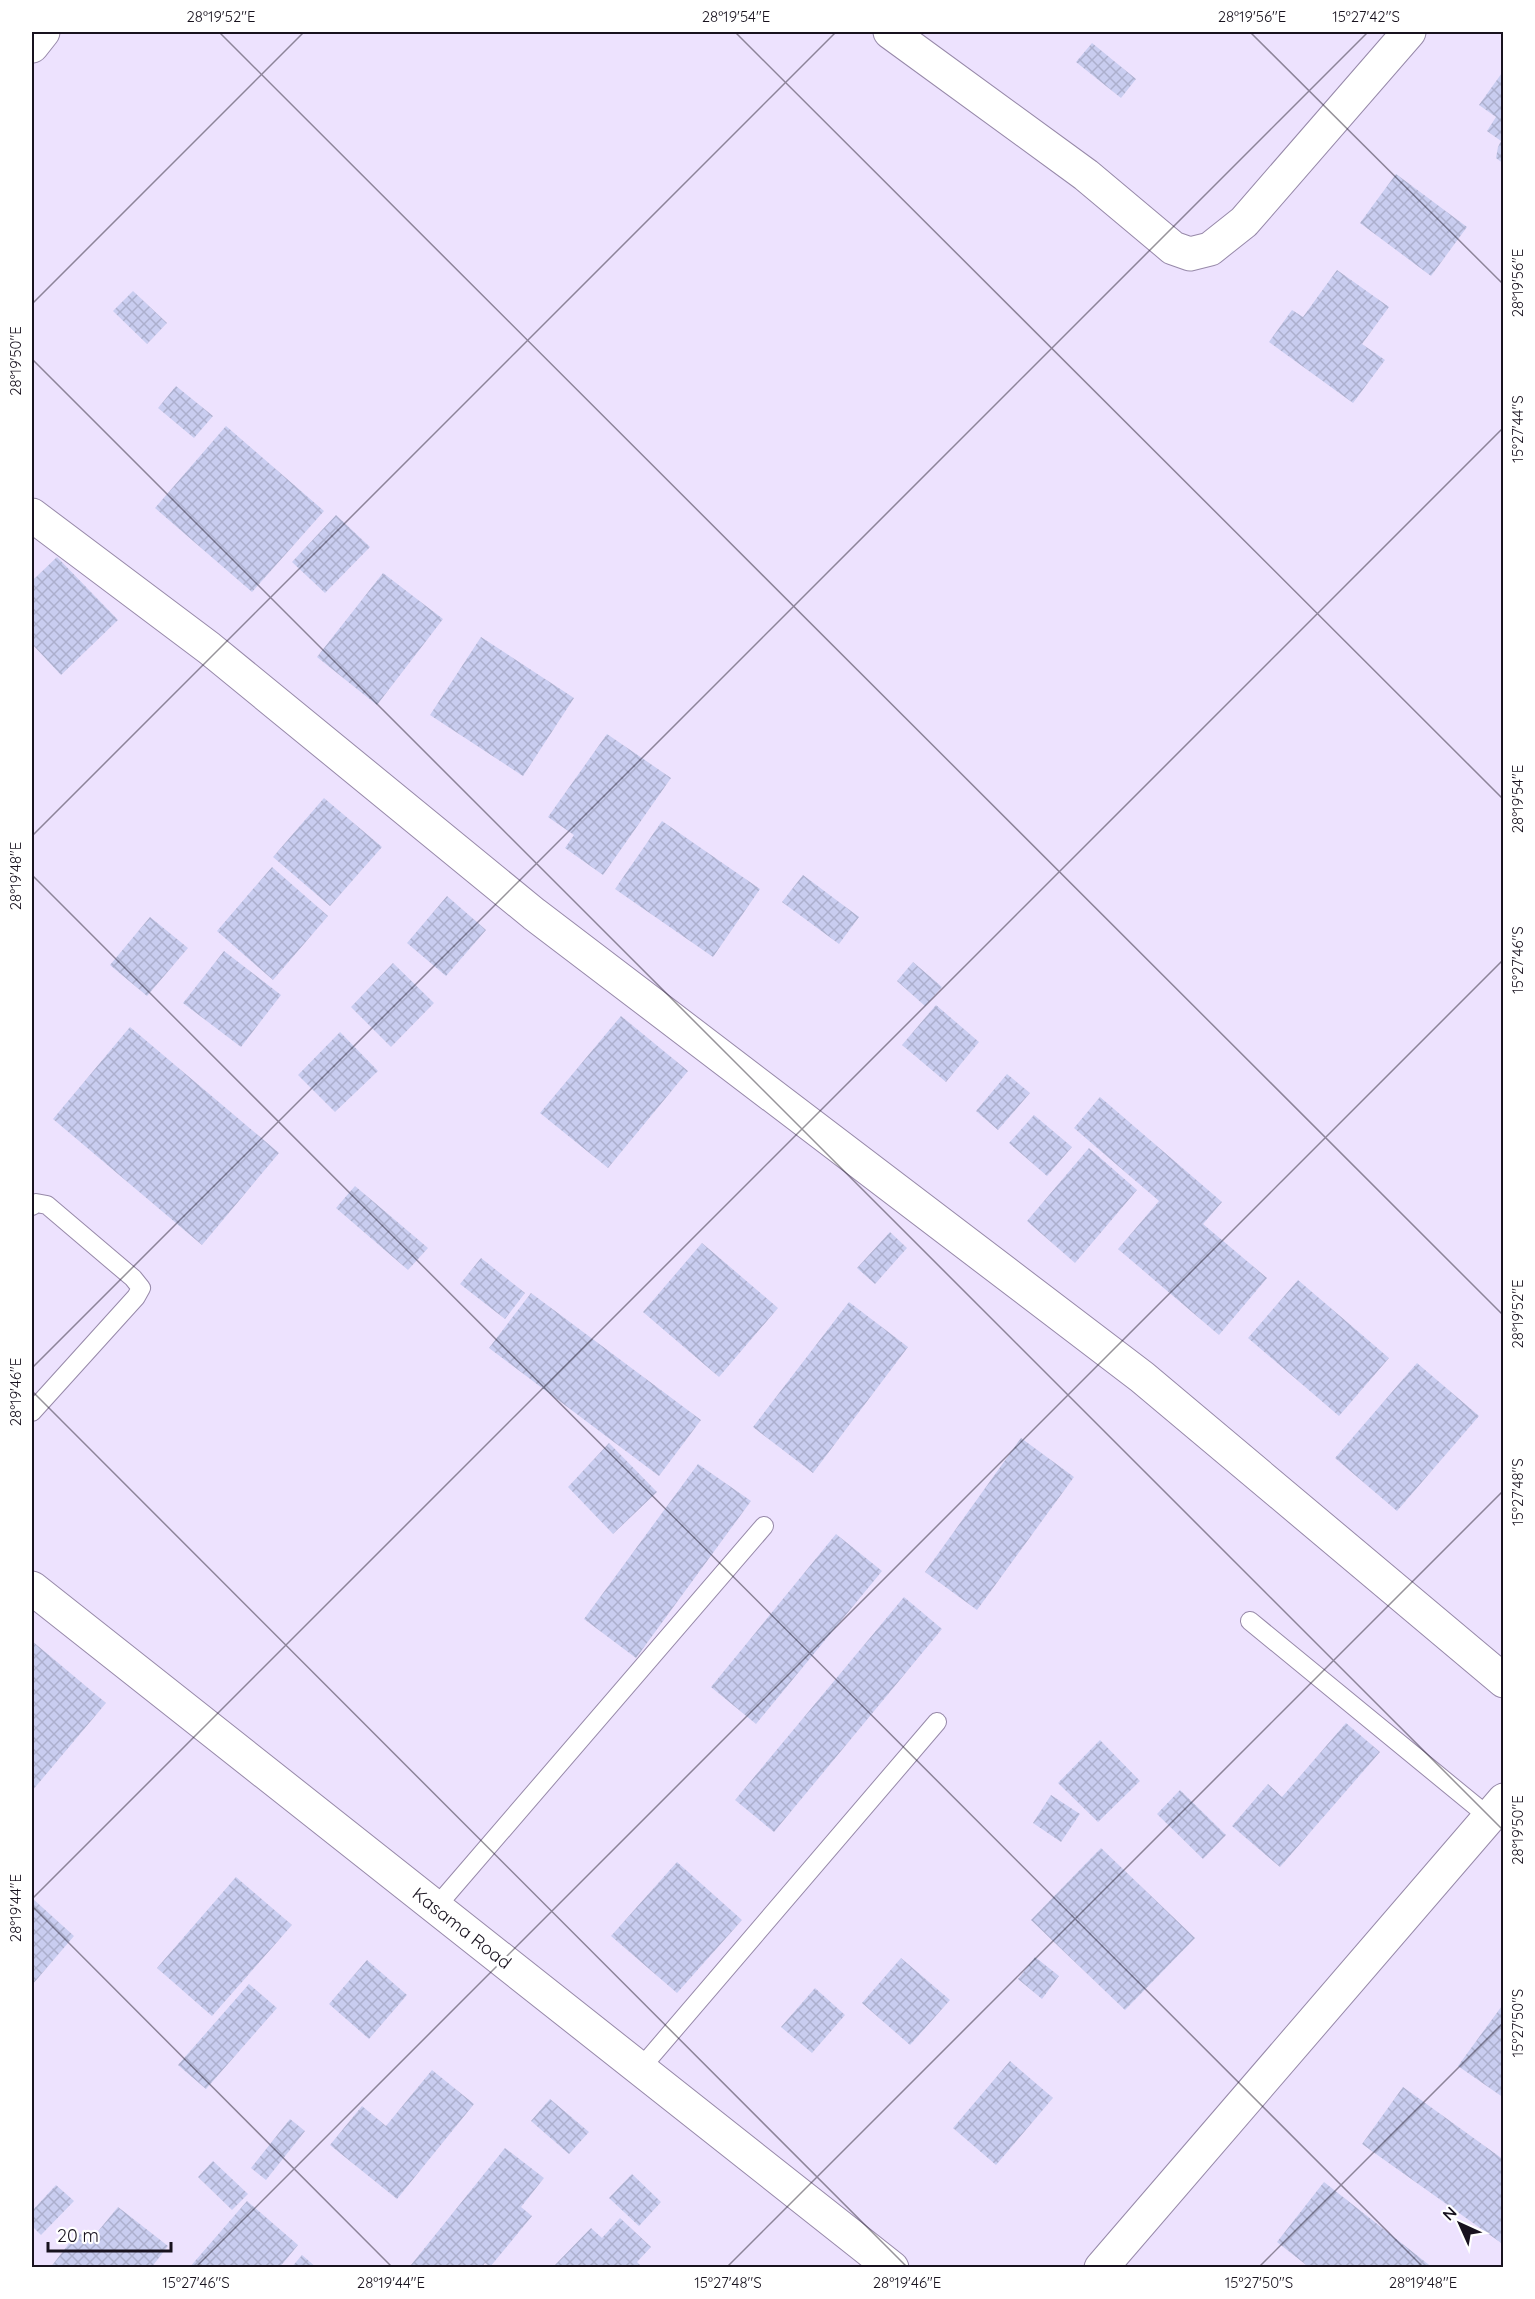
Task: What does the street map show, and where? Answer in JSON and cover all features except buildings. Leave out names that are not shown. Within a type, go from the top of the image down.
[{"type":"street","points":[[32,46],[43,32]]},
{"type":"street","points":[[890,32],[1086,175],[1173,248],[1190,254],[1210,249],[1244,222],[1408,32]]},
{"type":"street","points":[[32,515],[209,648],[534,914],[1142,1377],[1503,1681]]},
{"type":"street","name":"Kasama Road","points":[[32,1588],[892,2268]]},
{"type":"street","points":[[1101,2268],[1496,1808]]},
{"type":"lane","points":[[32,1206],[36,1203],[47,1205],[133,1278],[141,1288],[136,1297],[32,1413]]},
{"type":"lane","points":[[436,1907],[764,1526]]},
{"type":"lane","points":[[1250,1621],[1496,1808]]},
{"type":"lane","points":[[640,2069],[937,1722]]}]
